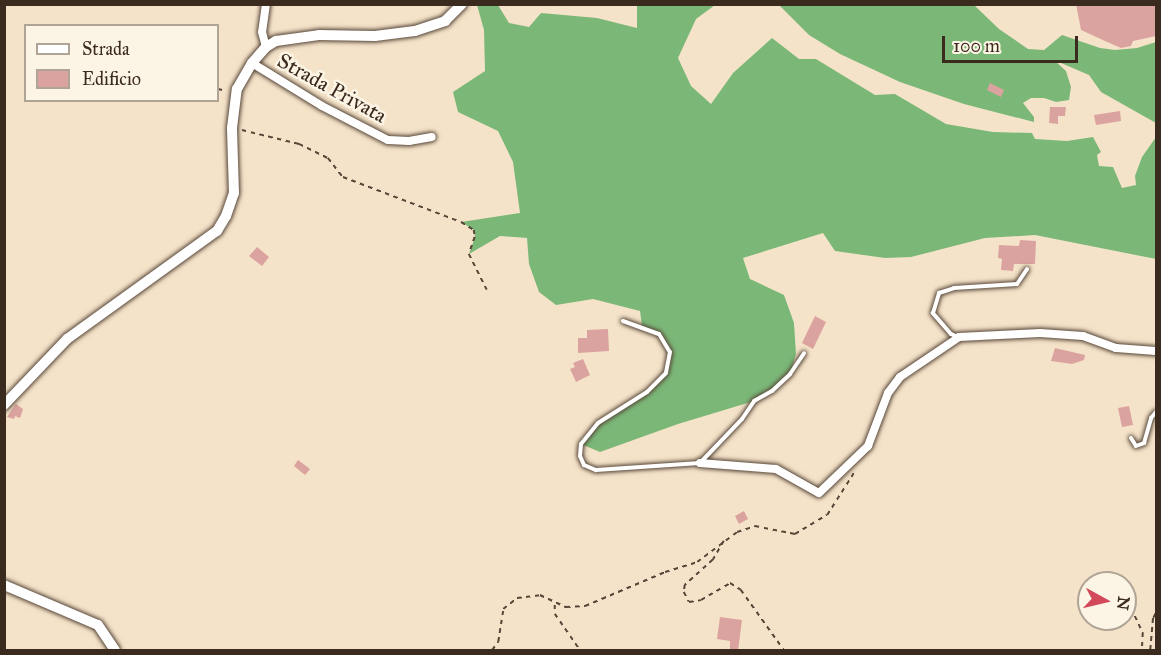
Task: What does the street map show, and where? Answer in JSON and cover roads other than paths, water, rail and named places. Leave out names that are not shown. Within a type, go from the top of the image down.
[{"type":"main road","points":[[4,405],[67,339],[217,231],[226,216],[234,193],[232,128],[237,89],[252,63],[266,47],[276,41],[319,35],[375,36],[415,31],[445,21],[462,4]]},
{"type":"main road","points":[[4,585],[98,625],[115,651]]},
{"type":"street","points":[[266,4],[262,32],[266,47]]},
{"type":"street","name":"Strada Privata","points":[[252,63],[322,106],[388,140],[409,141],[432,137]]},
{"type":"street","points":[[700,463],[776,469],[819,493],[861,455],[877,428],[888,393],[900,377],[959,337],[1040,333],[1083,336],[1116,348],[1156,351]]},
{"type":"lane","points":[[959,337],[951,334],[933,313],[939,292],[954,288],[1017,284],[1027,269]]},
{"type":"lane","points":[[623,321],[660,334],[670,352],[666,373],[647,392],[598,423],[581,444],[580,456],[584,465],[596,470],[700,463],[742,419],[754,401],[790,374],[804,354]]},
{"type":"lane","points":[[1131,438],[1136,446],[1144,442],[1150,418],[1156,412]]}]
